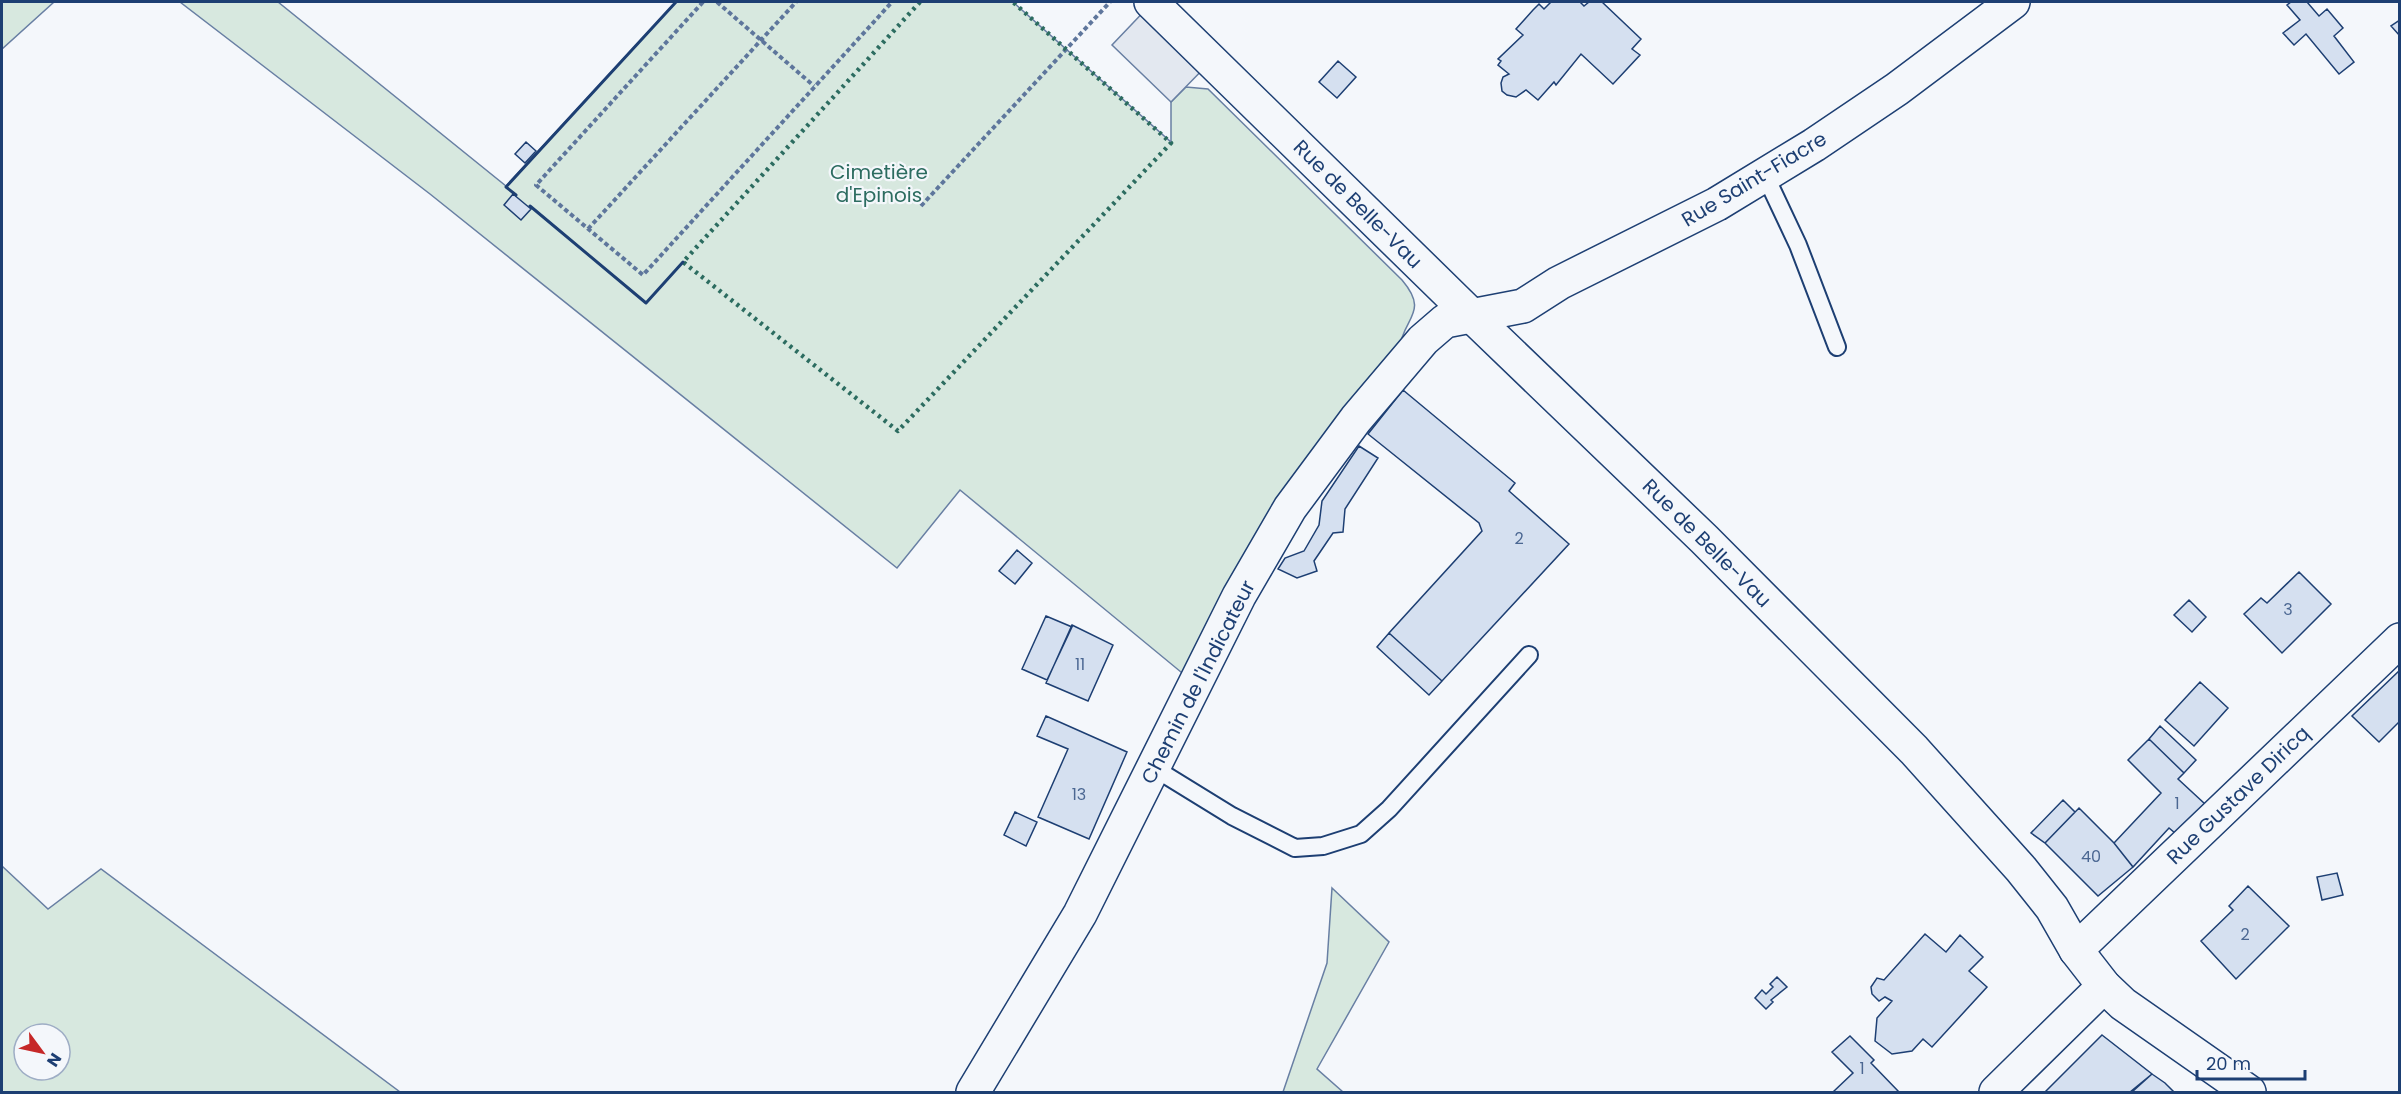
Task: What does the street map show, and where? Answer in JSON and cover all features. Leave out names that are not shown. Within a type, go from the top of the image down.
[{"type":"street","name":"Rue de Belle-Vau","points":[[1151,2],[1704,540],[1914,750],[2021,869],[2052,908],[2076,950],[2104,986],[2123,1004],[2249,1092]]},
{"type":"street","name":"Rue Saint-Fiacre","points":[[1473,317],[1523,306],[1559,283],[1717,204],[1814,145],[1897,89],[2013,2]]},
{"type":"street","name":"Chemin de l'Indicateur","points":[[973,1092],[1080,914],[1239,596],[1290,508],[1356,419],[1423,340],[1444,321],[1473,317]]},
{"type":"street","name":"Rue Gustave Diricq","points":[[2076,950],[2400,640]]},
{"type":"street","points":[[1996,1092],[2104,986]]},
{"type":"lane","points":[[1765,175],[1798,245],[1837,347]]},
{"type":"lane","points":[[1154,768],[1232,816],[1295,848],[1323,846],[1361,834],[1389,809],[1529,655]]},
{"type":"path","points":[[703,2],[536,185],[643,275],[892,2]]},
{"type":"path","points":[[717,2],[814,86]]},
{"type":"path","points":[[588,229],[796,2]]},
{"type":"path","points":[[921,206],[1110,2]]},
{"type":"green space","points":[[2,2],[54,2],[2,49]]},
{"type":"green space","name":"Cimetière d'Epinois","points":[[180,2],[278,2],[506,186],[676,2],[1013,2],[1171,142],[1171,102],[1186,87],[1208,89],[1402,280],[1414,300],[1414,308],[1401,339],[1399,350],[1187,677],[960,490],[897,568],[430,194]]},
{"type":"green space","points":[[2,866],[48,909],[101,869],[400,1092],[2,1092]]},
{"type":"green space","points":[[1332,888],[1389,942],[1317,1069],[1343,1092],[1283,1092],[1327,963]]},
{"type":"shaded area","points":[[1152,3],[1212,60],[1171,102],[1112,45]]},
{"type":"building","points":[[1551,2],[1580,2],[1584,6],[1589,2],[1602,2],[1641,39],[1632,49],[1640,55],[1613,84],[1581,54],[1556,85],[1554,82],[1538,100],[1526,90],[1516,97],[1507,95],[1502,91],[1501,83],[1503,77],[1509,74],[1498,65],[1501,61],[1498,59],[1523,35],[1516,29],[1533,10],[1539,4],[1544,9]]},
{"type":"building","points":[[2291,2],[2307,2],[2319,16],[2327,9],[2343,28],[2334,36],[2354,62],[2339,74],[2306,34],[2294,45],[2283,33],[2300,20],[2287,5]]},
{"type":"building","points":[[2400,20],[2400,36],[2391,26]]},
{"type":"building","points":[[1338,61],[1356,77],[1337,98],[1319,82]]},
{"type":"building","points":[[526,142],[536,151],[525,163],[515,154]]},
{"type":"building","points":[[513,194],[531,209],[521,220],[504,205]]},
{"type":"building","points":[[1403,390],[1515,483],[1509,491],[1569,544],[1442,681],[1389,633],[1482,531],[1479,523],[1368,434]]},
{"type":"building","points":[[1359,446],[1378,458],[1345,509],[1343,532],[1333,533],[1314,561],[1317,571],[1297,578],[1278,569],[1285,558],[1304,551],[1319,525],[1322,501]]},
{"type":"building","points":[[1017,550],[1032,563],[1015,584],[999,571]]},
{"type":"building","points":[[2299,572],[2331,604],[2282,653],[2244,614],[2261,598],[2267,603]]},
{"type":"building","points":[[2189,600],[2206,617],[2192,632],[2174,615]]},
{"type":"building","points":[[1046,616],[1072,627],[1047,680],[1022,669]]},
{"type":"building","points":[[1072,625],[1113,645],[1088,701],[1046,683]]},
{"type":"building","points":[[1389,633],[1442,681],[1429,695],[1377,647]]},
{"type":"building","points":[[2400,670],[2400,721],[2379,742],[2352,716]]},
{"type":"building","points":[[2200,682],[2228,708],[2194,746],[2165,720]]},
{"type":"building","points":[[1046,716],[1127,752],[1089,839],[1038,817],[1068,749],[1037,736]]},
{"type":"building","points":[[2160,726],[2196,760],[2184,773],[2149,739]]},
{"type":"building","points":[[2149,739],[2184,773],[2178,779],[2205,804],[2175,833],[2169,828],[2133,867],[2114,843],[2161,793],[2128,760]]},
{"type":"building","points":[[2063,800],[2075,812],[2045,843],[2031,833]]},
{"type":"building","points":[[2079,808],[2114,843],[2133,867],[2098,896],[2045,843]]},
{"type":"building","points":[[1015,812],[1037,822],[1026,846],[1004,835]]},
{"type":"building","points":[[2337,873],[2343,895],[2322,900],[2317,877]]},
{"type":"building","points":[[2248,886],[2289,926],[2236,979],[2201,941],[2233,910],[2229,906]]},
{"type":"building","points":[[1925,934],[1946,952],[1960,935],[1983,957],[1969,971],[1987,987],[1932,1047],[1923,1039],[1912,1051],[1892,1054],[1875,1041],[1877,1018],[1892,1001],[1885,997],[1879,1001],[1872,994],[1871,987],[1877,978],[1884,980]]},
{"type":"building","points":[[1777,977],[1787,987],[1771,1000],[1773,1002],[1766,1009],[1755,998],[1762,990],[1766,994],[1773,987],[1770,984]]},
{"type":"building","points":[[2102,1035],[2152,1074],[2130,1092],[2045,1092]]},
{"type":"building","points":[[1850,1036],[1874,1060],[1871,1063],[1899,1092],[1833,1092],[1853,1073],[1832,1052]]},
{"type":"building","points":[[2152,1074],[2165,1083],[2174,1092],[2132,1092]]},
{"type":"hedge","points":[[920,2],[683,262],[898,431],[1171,143],[1013,2]]},
{"type":"wall","points":[[516,195],[506,187],[676,2]]},
{"type":"wall","points":[[530,206],[646,303],[683,262]]}]
